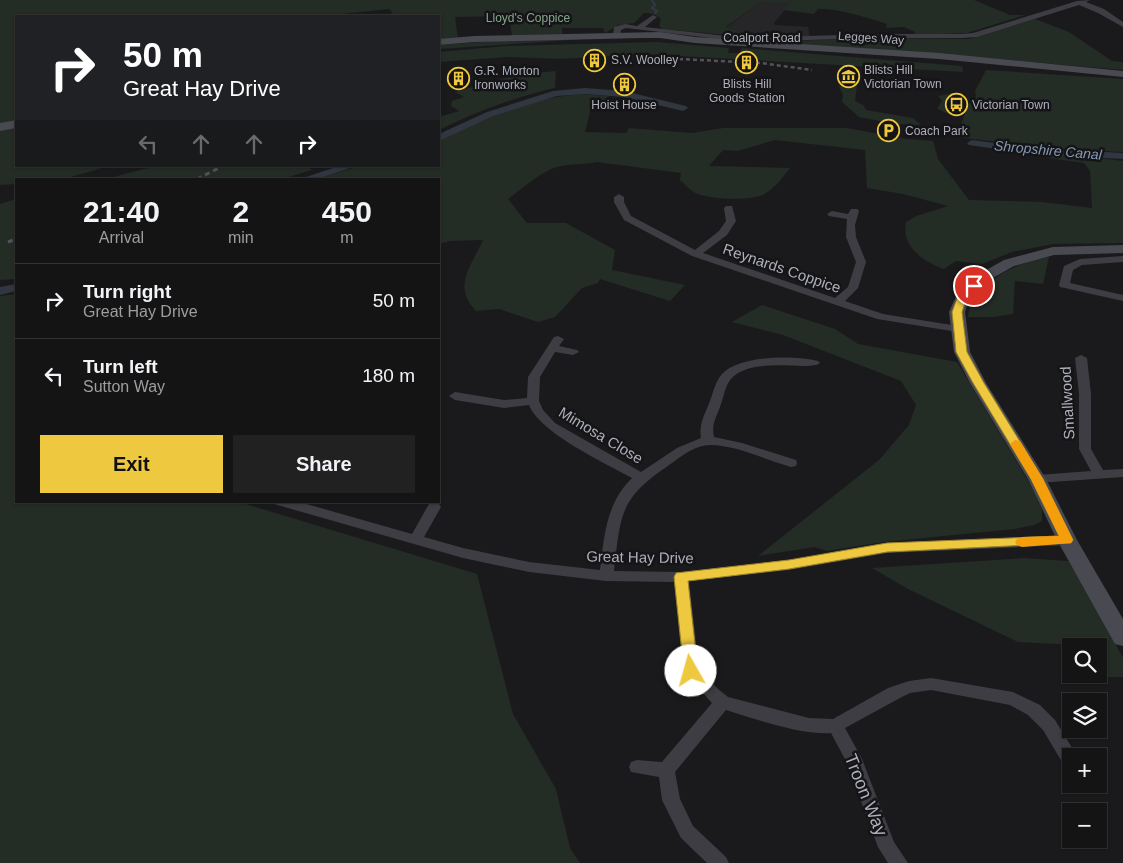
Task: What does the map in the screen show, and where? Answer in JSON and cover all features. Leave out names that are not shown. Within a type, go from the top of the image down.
[{"type":"street","points":[[1083,1],[1123,24]]},
{"type":"street","name":"Coalport Road","points":[[440,42],[570,35],[617,35],[617,29],[625,26],[745,40],[870,36],[962,36],[974,35],[1083,1]]},
{"type":"street","points":[[640,27],[653,17]]},
{"type":"street","name":"Legges Way","points":[[617,35],[660,35],[695,40],[939,56],[1123,74]]},
{"type":"street","points":[[0,127],[15,124]]},
{"type":"street","name":"Reynards Coppice","points":[[607,203],[619,200],[622,211],[632,221],[696,254],[881,317],[958,329]]},
{"type":"street","points":[[696,254],[723,233],[731,221],[729,208]]},
{"type":"street","points":[[832,214],[853,214],[849,225],[853,244],[861,262],[852,288],[837,302]]},
{"type":"street","points":[[1123,249],[1053,251],[1009,263],[986,276],[962,295],[957,312],[962,352],[966,360],[1037,479],[1067,540],[1123,638]]},
{"type":"street","points":[[1123,259],[1080,262],[1068,268],[1064,285],[1123,298]]},
{"type":"street","points":[[455,396],[504,404],[533,401],[534,377],[555,343],[573,352]]},
{"type":"street","points":[[708,441],[707,421],[715,404],[717,394],[729,374],[751,365],[797,355],[814,363]]},
{"type":"street","name":"Smallwood","points":[[1081,358],[1085,394],[1085,449],[1099,474]]},
{"type":"street","name":"Mimosa Close","points":[[533,401],[537,411],[551,426],[642,478]]},
{"type":"street","points":[[606,576],[614,519],[620,503],[629,490],[642,478],[676,454],[690,446],[708,441],[779,453],[790,463]]},
{"type":"street","points":[[1037,479],[1123,473]]},
{"type":"street","name":"Great Hay Drive","points":[[286,503],[463,553],[529,567],[606,576],[681,577],[789,565],[887,548],[1067,540]]},
{"type":"street","points":[[415,540],[434,507]]},
{"type":"street","points":[[681,577],[691,671],[712,694],[723,702],[750,712],[809,725],[820,727],[835,726],[894,693],[909,687],[931,684],[1013,699],[1034,710],[1049,725],[1063,748]]},
{"type":"street","points":[[720,863],[687,832],[671,800],[666,770],[723,702]]},
{"type":"street","name":"Troon Way","points":[[835,726],[854,759],[887,847],[899,863]]},
{"type":"street","points":[[637,767],[666,770]]},
{"type":"shaded area","points":[[761,2],[791,2],[774,23],[775,25],[808,27],[810,37],[761,38],[726,28]]},
{"type":"green space","name":"Lloyd's Coppice","points":[[0,0],[974,0],[1010,15],[1025,15],[967,33],[915,35],[915,32],[904,27],[886,28],[887,24],[845,12],[818,9],[814,14],[784,10],[790,2],[761,2],[726,27],[761,38],[663,29],[659,26],[661,19],[654,14],[644,13],[634,23],[618,25],[605,33],[603,28],[562,28],[562,34],[512,36],[510,21],[500,16],[455,17],[458,39],[440,40],[440,15],[384,15],[393,13],[389,9],[332,15],[15,15],[15,120],[0,123]]},
{"type":"green space","points":[[1035,19],[1069,32],[1112,61],[1123,62],[1123,70],[928,53],[767,42],[872,38],[969,39]]},
{"type":"green space","points":[[600,38],[440,49],[440,45],[508,40]]},
{"type":"green space","points":[[657,42],[729,48],[728,53],[740,53],[742,48],[962,66],[963,72],[644,54],[560,59],[508,57],[440,62],[440,52],[506,46]]},
{"type":"green space","points":[[986,70],[1123,79],[1123,152],[1050,148],[956,137],[969,103],[977,106],[975,91]]},
{"type":"green space","points":[[556,71],[555,88],[496,106],[440,130],[440,117],[459,111],[451,106],[452,101],[464,97],[455,92],[515,75]]},
{"type":"green space","points":[[857,85],[855,101],[863,105],[866,110],[913,118],[921,125],[895,124],[859,117],[842,102],[843,95],[839,86]]},
{"type":"green space","points":[[958,92],[949,114],[937,109],[942,100],[938,96]]},
{"type":"green space","points":[[582,94],[609,96],[600,108],[591,108],[585,132],[626,133],[629,128],[692,133],[723,128],[847,128],[906,139],[933,141],[938,159],[969,200],[1042,202],[1092,208],[1090,171],[1084,163],[1048,158],[1038,150],[1123,161],[1123,243],[1053,244],[1012,252],[982,264],[956,261],[944,269],[922,258],[911,246],[905,231],[906,222],[916,216],[948,206],[903,194],[867,188],[865,150],[775,140],[738,151],[723,150],[709,166],[790,168],[770,191],[760,196],[743,199],[704,196],[695,193],[680,180],[681,173],[597,162],[564,165],[542,174],[508,199],[527,223],[566,223],[615,250],[612,270],[685,285],[670,301],[600,279],[598,283],[582,288],[555,317],[538,322],[499,309],[476,311],[469,302],[465,293],[466,276],[483,240],[450,241],[440,244],[440,178],[318,178],[357,167],[440,167],[440,139],[472,122],[490,115],[526,103]]},
{"type":"green space","points":[[15,126],[15,167],[106,167],[67,178],[15,178],[15,184],[0,185],[0,130]]},
{"type":"green space","points":[[151,167],[308,167],[312,170],[285,178],[110,178]]},
{"type":"green space","points":[[15,199],[15,279],[0,280],[0,204]]},
{"type":"green space","points":[[1049,257],[1043,284],[1015,281],[1013,314],[993,317],[968,317],[971,297],[990,282],[1007,271],[1025,263]]},
{"type":"green space","points":[[15,294],[15,503],[243,503],[477,574],[513,714],[556,789],[570,848],[580,863],[0,863],[0,296]]},
{"type":"green space","points":[[762,305],[835,329],[858,344],[957,362],[1033,489],[1042,510],[1042,521],[1034,525],[1015,529],[883,542],[827,551],[815,547],[758,556],[879,460],[909,425],[916,405],[901,381],[783,335],[732,322]]},
{"type":"green space","points":[[1024,558],[1068,561],[1083,583],[1123,658],[1123,677],[1107,677],[1107,638],[1062,638],[1062,644],[1018,642],[908,589],[872,568]]},
{"type":"waterway","points":[[652,0],[655,5],[652,8],[657,11],[655,13]]},
{"type":"waterway","name":"Shropshire Canal","points":[[440,138],[490,114],[556,93],[585,91],[624,94],[683,108]]},
{"type":"waterway","name":"Shropshire Canal","points":[[972,143],[1033,151],[1123,156]]},
{"type":"waterway","name":"Shropshire Canal","points":[[309,178],[347,167]]},
{"type":"waterway","name":"Shropshire Canal","points":[[0,291],[15,288]]},
{"type":"railway","points":[[679,59],[761,63],[812,70]]},
{"type":"railway","points":[[199,178],[221,167]]},
{"type":"railway","points":[[8,242],[15,239]]},
{"type":"slow traffic","points":[[1015,444],[1037,479],[1067,540],[1022,542]]},
{"type":"place","name":"S.V. Woolley","points":[[595,60]]},
{"type":"place","name":"Blists Hill Goods Station","points":[[747,63]]},
{"type":"place","name":"Blists Hill Victorian Town","points":[[848,77]]},
{"type":"place","name":"G.R. Morton Ironworks","points":[[458,78]]},
{"type":"place","name":"Hoist House","points":[[624,84]]},
{"type":"place","name":"Victorian Town","points":[[956,105]]},
{"type":"place","name":"Coach Park","points":[[889,131]]},
{"type":"route","points":[[691,671],[681,577],[789,565],[887,548],[1067,540],[1037,479],[978,383],[962,352],[957,312],[962,295],[974,286]]}]
